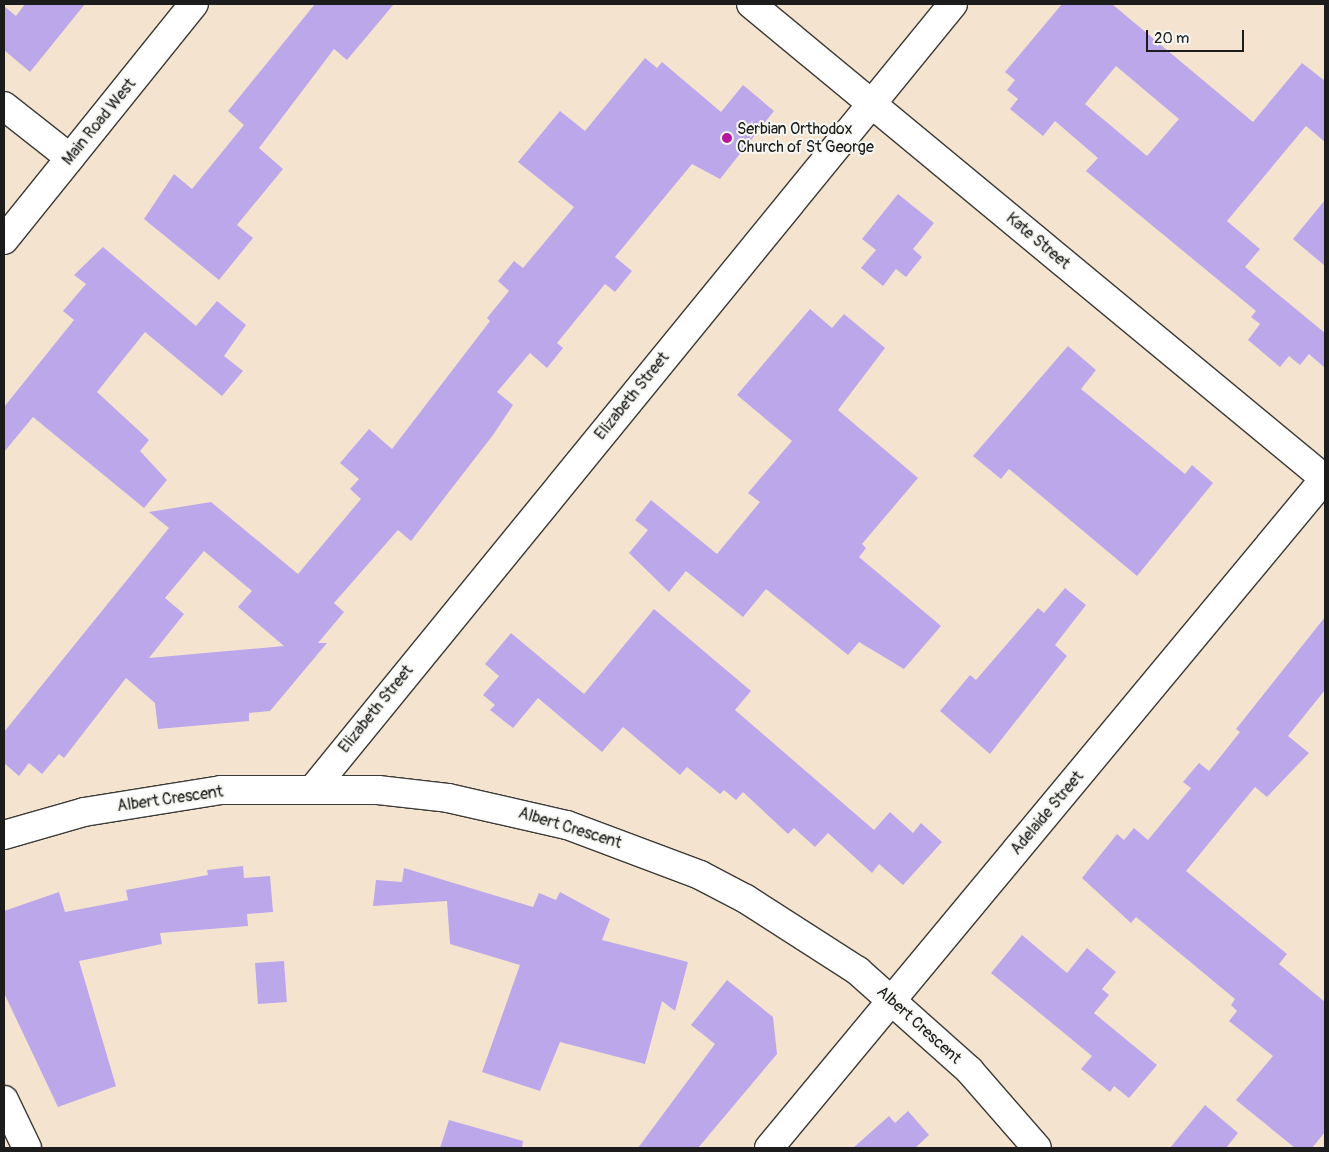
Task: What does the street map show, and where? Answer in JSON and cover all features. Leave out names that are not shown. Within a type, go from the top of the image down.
[{"type":"street","name":"Main Road West","points":[[4,240],[194,4]]},
{"type":"street","name":"Kate Street","points":[[751,4],[1325,478]]},
{"type":"street","name":"Elizabeth Street","points":[[313,789],[953,4]]},
{"type":"street","points":[[4,106],[70,158]]},
{"type":"street","name":"Adelaide Street","points":[[769,1148],[1325,478]]},
{"type":"street","name":"Albert Crescent","points":[[4,836],[84,812],[153,800],[221,790],[313,789],[448,798],[514,810],[615,840],[746,899],[842,959],[893,1000],[969,1070],[1038,1148]]},
{"type":"street","points":[[4,1100],[26,1148]]},
{"type":"building","points":[[25,4],[85,4],[30,72],[4,50],[4,6],[16,16]]},
{"type":"building","points":[[315,4],[394,4],[347,60],[334,49],[259,148],[283,169],[237,225],[253,238],[219,280],[144,219],[174,174],[192,189],[244,125],[228,111]]},
{"type":"building","points":[[1062,4],[1112,4],[1253,122],[1302,63],[1325,81],[1325,142],[1306,126],[1227,221],[1260,249],[1245,267],[1325,333],[1325,368],[1309,354],[1300,365],[1289,356],[1280,367],[1248,340],[1260,324],[1251,317],[1256,311],[1086,171],[1098,158],[1055,121],[1043,136],[1010,109],[1018,99],[1007,90],[1015,80],[1005,72]],"holes":[[[1116,66],[1179,119],[1147,156],[1085,104]]]},
{"type":"building","points":[[645,58],[657,68],[662,62],[721,112],[743,85],[774,111],[720,179],[692,164],[615,257],[632,271],[615,292],[605,284],[557,343],[563,348],[547,368],[530,353],[497,392],[513,405],[493,435],[411,541],[398,530],[334,603],[344,612],[318,643],[327,643],[270,711],[249,713],[249,721],[158,729],[155,703],[126,678],[64,758],[59,754],[42,774],[29,763],[19,776],[4,763],[4,732],[169,528],[149,512],[211,502],[298,574],[361,499],[350,489],[359,479],[340,463],[369,429],[392,449],[490,321],[487,318],[509,291],[498,281],[514,261],[523,268],[574,207],[518,162],[560,111],[585,131]],"holes":[[[204,551],[252,591],[238,607],[284,646],[149,658],[184,614],[165,598]]]},
{"type":"building","points":[[898,194],[934,223],[913,249],[922,257],[906,277],[896,269],[883,286],[861,268],[876,250],[862,239]]},
{"type":"building","points":[[1325,200],[1325,266],[1293,239]]},
{"type":"building","points":[[103,247],[196,326],[217,301],[246,325],[224,356],[243,371],[222,396],[145,332],[97,392],[149,440],[140,451],[167,480],[144,508],[33,417],[4,452],[4,407],[74,320],[63,311],[86,284],[74,275]]},
{"type":"building","points":[[810,309],[832,328],[844,314],[885,348],[838,410],[918,478],[862,544],[866,548],[859,557],[941,626],[904,669],[859,642],[848,655],[766,589],[743,617],[686,571],[669,592],[629,553],[648,530],[635,520],[651,500],[717,554],[760,502],[748,493],[792,441],[737,395]]},
{"type":"building","points":[[1068,346],[1096,370],[1081,389],[1185,474],[1192,465],[1213,483],[1137,576],[1009,469],[1001,479],[973,456]]},
{"type":"building","points":[[1065,588],[1086,605],[1055,645],[1067,656],[990,754],[940,711],[970,675],[976,680],[1038,608],[1044,613]]},
{"type":"building","points":[[654,609],[751,691],[735,710],[874,830],[890,812],[913,833],[921,823],[942,842],[903,885],[879,864],[872,873],[828,833],[815,847],[794,828],[788,834],[743,792],[736,800],[724,790],[720,794],[687,767],[680,775],[623,727],[602,752],[538,698],[513,728],[490,710],[495,705],[483,695],[499,676],[485,664],[511,633],[584,694]]},
{"type":"building","points":[[1325,617],[1325,690],[1288,736],[1309,753],[1267,797],[1255,787],[1186,871],[1287,954],[1279,964],[1325,1002],[1325,1132],[1312,1148],[1295,1148],[1236,1100],[1273,1056],[1229,1021],[1237,1011],[1231,1005],[1235,999],[1136,917],[1131,923],[1082,878],[1117,834],[1124,840],[1134,828],[1148,840],[1191,788],[1183,782],[1199,763],[1209,771],[1240,732],[1236,729]]},
{"type":"building","points":[[243,866],[244,878],[270,876],[273,912],[247,914],[248,926],[160,933],[162,944],[79,961],[116,1086],[58,1107],[4,993],[4,911],[59,892],[65,912],[128,900],[126,890],[208,875],[207,870]]},
{"type":"building","points":[[404,868],[533,907],[539,893],[556,900],[560,892],[610,919],[602,940],[688,962],[675,1011],[662,1001],[645,1064],[560,1042],[540,1091],[482,1072],[520,965],[450,944],[447,901],[373,906],[376,880],[402,882]]},
{"type":"building","points":[[1022,935],[1067,973],[1087,948],[1116,972],[1102,989],[1109,995],[1094,1013],[1157,1065],[1129,1098],[1114,1086],[1110,1092],[1081,1069],[1092,1056],[991,973]]},
{"type":"building","points":[[284,961],[287,1002],[258,1004],[255,963]]},
{"type":"building","points":[[727,980],[773,1017],[777,1054],[698,1148],[638,1148],[715,1044],[691,1025]]},
{"type":"building","points":[[1205,1105],[1238,1133],[1226,1148],[1170,1148]]},
{"type":"building","points":[[908,1111],[929,1135],[915,1148],[853,1148],[889,1116],[895,1123]]},
{"type":"building","points":[[449,1120],[523,1141],[522,1148],[440,1148]]},
{"type":"place","name":"Serbian Orthodox Church of St George","points":[[727,138]]}]
